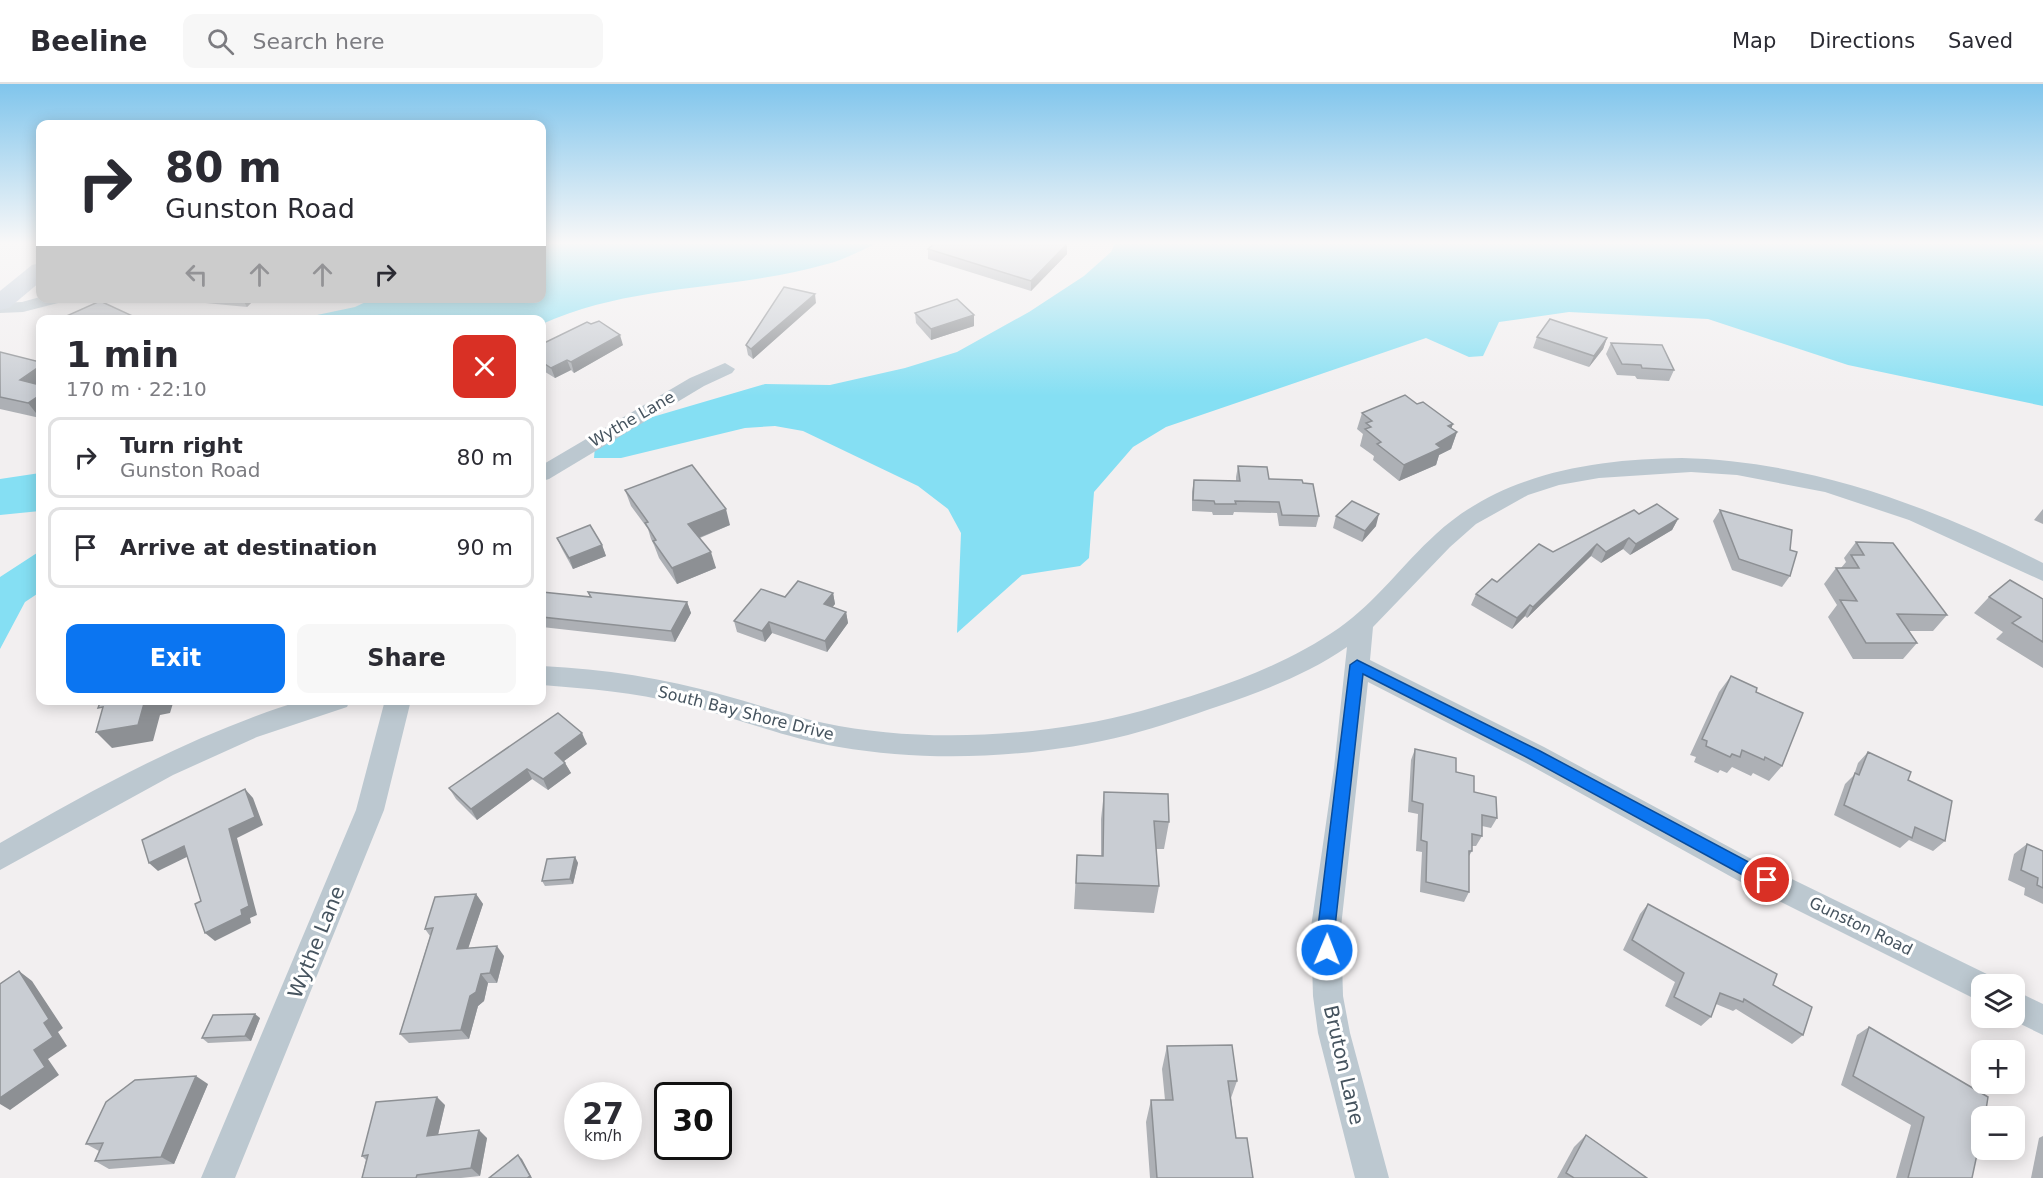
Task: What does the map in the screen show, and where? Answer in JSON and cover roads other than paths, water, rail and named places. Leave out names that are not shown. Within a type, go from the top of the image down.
[{"type":"street","points":[[0,308],[23,307],[38,303]]},
{"type":"street","name":"Wythe Lane","points":[[546,472],[687,387],[725,369]]},
{"type":"street","name":"South Bay Shore Drive","points":[[546,676],[608,680],[720,704],[813,732],[899,744],[944,745],[1106,729],[1147,720],[1272,677],[1318,653],[1361,624],[1437,546],[1467,520],[1499,500],[1530,487],[1564,477],[1662,465],[1745,470],[1845,491],[1944,525],[2043,573]]},
{"type":"street","name":"Bruton Lane","points":[[1361,624],[1326,927],[1328,996],[1334,1034],[1371,1178]]},
{"type":"street","name":"Gunston Road","points":[[1357,665],[1535,755],[1747,871],[1971,982]]},
{"type":"street","points":[[0,858],[93,802],[156,768],[230,736],[323,705]]},
{"type":"street","name":"Wythe Lane","points":[[218,1178],[370,810],[397,705]]},
{"type":"street","points":[[2025,1011],[2043,1020]]},
{"type":"water","points":[[546,294],[647,294],[611,301],[546,322],[546,315],[317,315],[364,303],[546,303]]},
{"type":"water","points":[[1056,294],[2043,294],[2043,406],[1848,365],[1708,319],[1569,312],[1499,322],[1483,356],[1469,357],[1426,338],[1166,427],[1133,447],[1094,492],[1089,558],[1080,566],[1022,575],[957,633],[961,533],[948,509],[918,486],[803,431],[775,426],[745,428],[621,458],[594,458],[595,446],[632,423],[765,384],[830,385],[905,368],[957,352]]},
{"type":"water","points":[[36,474],[36,511],[0,515],[0,479]]},
{"type":"water","points":[[36,554],[36,595],[25,602],[0,649],[0,577]]}]
